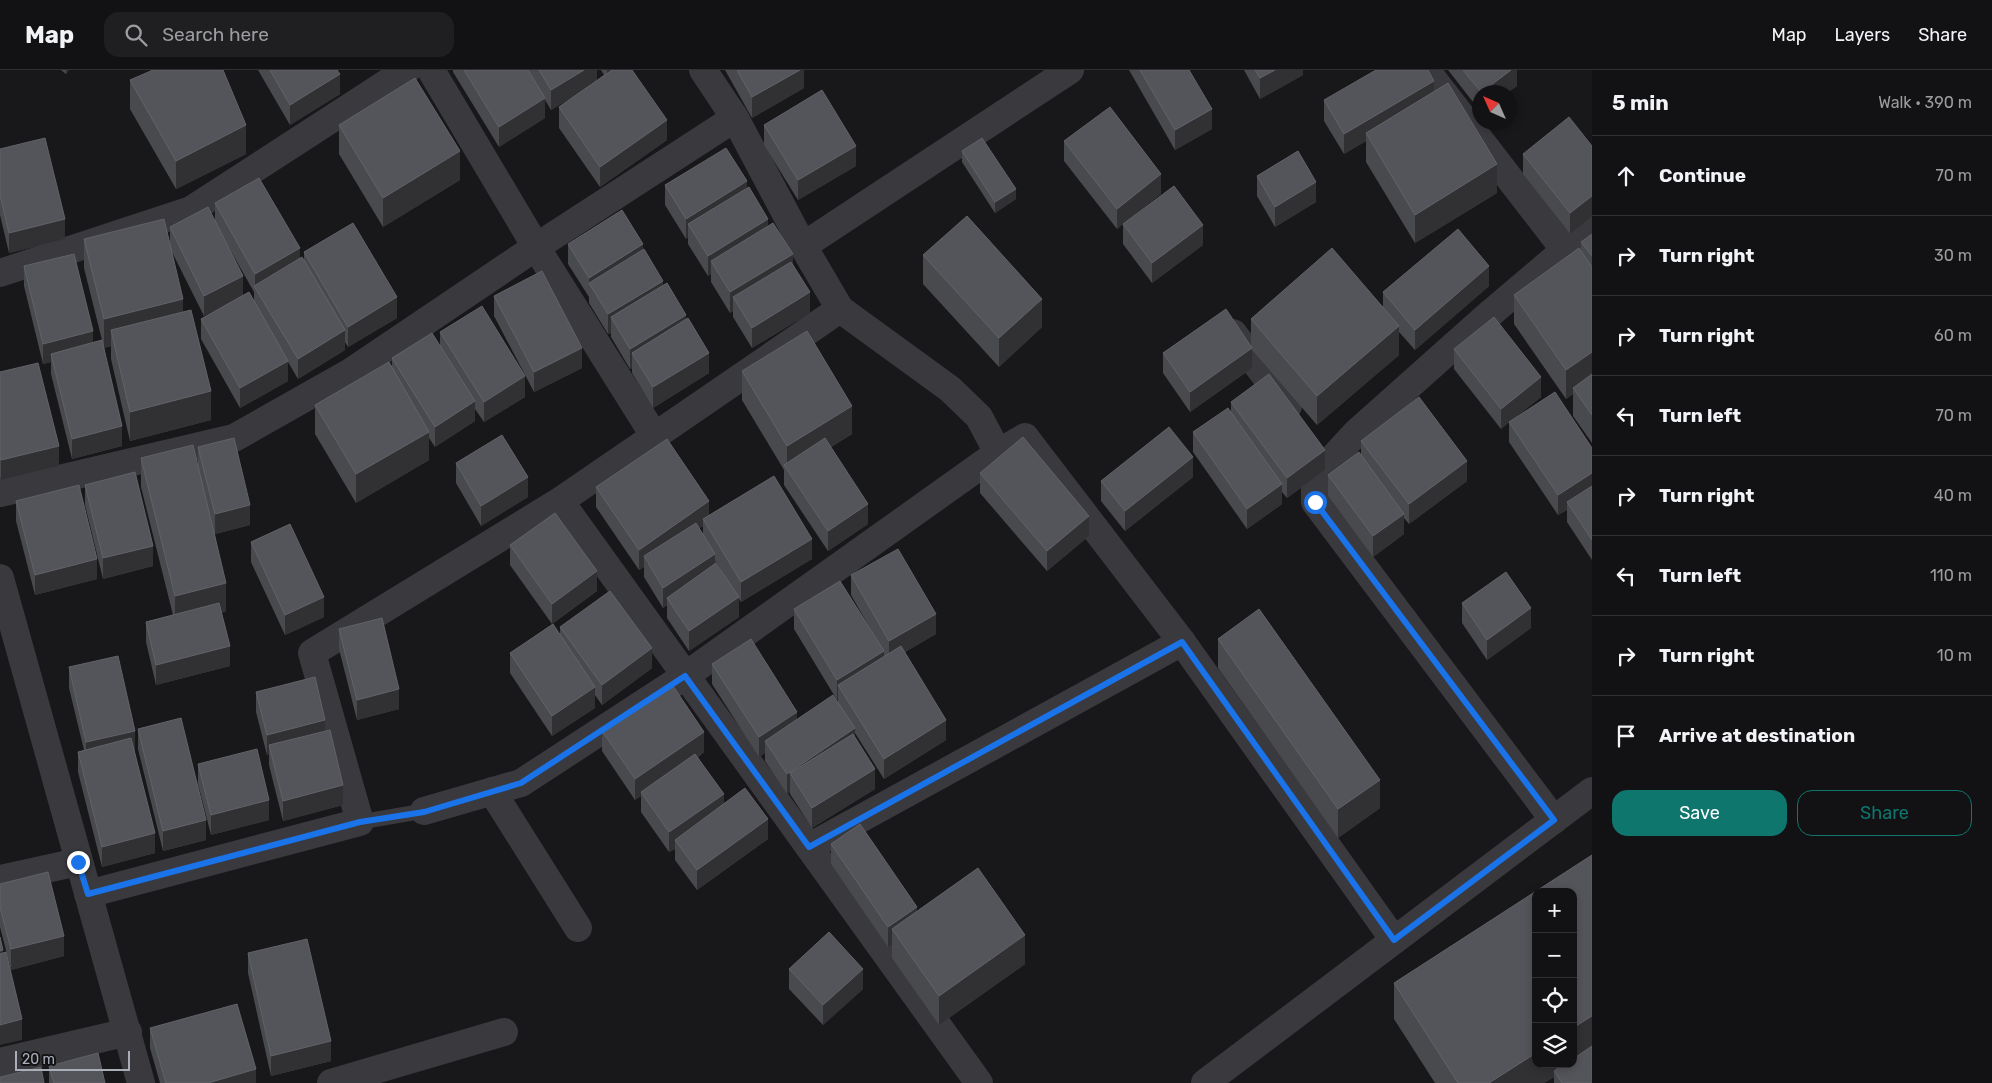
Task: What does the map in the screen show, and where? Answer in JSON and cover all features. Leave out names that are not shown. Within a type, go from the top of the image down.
[{"type":"street","points":[[0,273],[191,210],[407,70]]},
{"type":"street","points":[[431,70],[536,247],[655,437]]},
{"type":"street","points":[[703,70],[735,118],[803,246],[840,309],[950,389],[979,417],[998,453]]},
{"type":"street","points":[[803,246],[1070,70]]},
{"type":"street","points":[[1426,70],[1564,249]]},
{"type":"street","points":[[0,493],[234,438],[349,373],[536,247],[735,118]]},
{"type":"street","points":[[1318,442],[1356,433],[1564,249],[1592,227]]},
{"type":"street","points":[[88,894],[360,822],[312,654],[560,501],[840,309]]},
{"type":"street","points":[[1233,333],[1318,442],[1315,502],[1554,820]]},
{"type":"street","points":[[424,812],[521,783],[685,676],[998,453],[1025,437],[1182,642],[1394,940]]},
{"type":"street","points":[[560,501],[979,1083]]},
{"type":"street","points":[[0,578],[141,1083]]},
{"type":"street","points":[[809,847],[1182,642]]},
{"type":"street","points":[[492,791],[578,928]]},
{"type":"street","points":[[1205,1083],[1592,791]]},
{"type":"street","points":[[0,879],[78,862]]},
{"type":"street","points":[[0,1062],[128,1032]]},
{"type":"street","points":[[331,1083],[504,1032]]},
{"type":"lane","points":[[360,822],[424,812]]},
{"type":"building","points":[[153,70],[223,70],[246,125],[176,161],[130,80]]},
{"type":"building","points":[[270,70],[337,70],[340,74],[290,105]]},
{"type":"building","points":[[464,70],[528,70],[545,98],[499,127]]},
{"type":"building","points":[[539,70],[584,70],[551,90]]},
{"type":"building","points":[[612,70],[632,70],[667,120],[600,167],[559,107]]},
{"type":"building","points":[[737,70],[800,70],[752,97]]},
{"type":"building","points":[[1140,70],[1189,70],[1212,109],[1175,130]]},
{"type":"building","points":[[1255,70],[1275,70],[1260,78]]},
{"type":"building","points":[[1376,70],[1428,70],[1434,81],[1344,134],[1324,100]]},
{"type":"building","points":[[1463,70],[1511,70],[1491,85],[1475,85]]},
{"type":"building","points":[[415,78],[460,151],[383,198],[339,125]]},
{"type":"building","points":[[1448,83],[1472,123],[1472,130],[1476,130],[1497,164],[1415,215],[1366,133]]},
{"type":"building","points":[[822,90],[856,146],[798,180],[764,125]]},
{"type":"building","points":[[1110,107],[1161,174],[1117,209],[1064,141]]},
{"type":"building","points":[[1569,117],[1592,146],[1592,196],[1570,213],[1523,154]]},
{"type":"building","points":[[45,138],[65,219],[9,233],[0,195],[0,149]]},
{"type":"building","points":[[982,138],[1016,189],[995,202],[962,151]]},
{"type":"building","points":[[726,148],[747,181],[686,219],[665,185]]},
{"type":"building","points":[[1298,151],[1316,182],[1275,207],[1257,176]]},
{"type":"building","points":[[259,178],[300,248],[255,274],[215,203]]},
{"type":"building","points":[[1174,186],[1203,225],[1152,263],[1123,224]]},
{"type":"building","points":[[749,187],[768,219],[708,256],[688,224]]},
{"type":"building","points":[[208,207],[243,276],[204,296],[170,227]]},
{"type":"building","points":[[622,210],[643,244],[589,278],[568,244]]},
{"type":"building","points":[[967,216],[1042,299],[999,338],[923,255]]},
{"type":"building","points":[[164,219],[183,299],[104,319],[84,239]]},
{"type":"building","points":[[353,223],[397,297],[348,327],[304,252]]},
{"type":"building","points":[[773,223],[793,254],[730,292],[711,261]]},
{"type":"building","points":[[1458,229],[1489,266],[1415,330],[1383,292]]},
{"type":"building","points":[[1592,234],[1592,256],[1581,242]]},
{"type":"building","points":[[1332,248],[1399,326],[1317,396],[1251,319]]},
{"type":"building","points":[[1579,248],[1592,267],[1592,352],[1566,370],[1514,295]]},
{"type":"building","points":[[644,249],[663,281],[608,314],[589,283]]},
{"type":"building","points":[[74,254],[93,331],[43,344],[24,266]]},
{"type":"building","points":[[302,257],[345,330],[298,359],[254,286]]},
{"type":"building","points":[[791,262],[810,292],[752,328],[733,297]]},
{"type":"building","points":[[542,271],[582,348],[534,372],[494,296]]},
{"type":"building","points":[[667,283],[686,315],[630,349],[611,317]]},
{"type":"building","points":[[249,292],[288,361],[240,388],[201,319]]},
{"type":"building","points":[[482,306],[525,376],[484,402],[440,332]]},
{"type":"building","points":[[1226,309],[1252,348],[1190,392],[1163,353]]},
{"type":"building","points":[[191,310],[211,391],[130,412],[111,330]]},
{"type":"building","points":[[1494,317],[1541,377],[1501,409],[1454,349]]},
{"type":"building","points":[[688,318],[709,353],[653,387],[632,353]]},
{"type":"building","points":[[807,331],[852,406],[787,446],[742,371]]},
{"type":"building","points":[[432,333],[475,401],[435,427],[392,358]]},
{"type":"building","points":[[102,340],[122,426],[72,439],[51,354]]},
{"type":"building","points":[[389,362],[429,432],[356,474],[315,405]]},
{"type":"building","points":[[38,363],[59,446],[1,460],[0,372]]},
{"type":"building","points":[[1269,374],[1325,450],[1287,478],[1231,402]]},
{"type":"building","points":[[1592,374],[1592,415],[1573,388]]},
{"type":"building","points":[[1555,392],[1592,448],[1592,473],[1558,495],[1509,422]]},
{"type":"building","points":[[1419,397],[1467,461],[1409,504],[1361,441]]},
{"type":"building","points":[[1228,408],[1282,484],[1247,509],[1193,432]]},
{"type":"building","points":[[1169,427],[1193,457],[1125,511],[1101,481]]},
{"type":"building","points":[[502,435],[528,477],[481,506],[456,463]]},
{"type":"building","points":[[1023,437],[1089,516],[1047,551],[980,473]]},
{"type":"building","points":[[234,438],[250,505],[215,514],[198,447]]},
{"type":"building","points":[[825,438],[868,504],[828,531],[784,465]]},
{"type":"building","points":[[667,439],[709,501],[639,550],[596,487]]},
{"type":"building","points":[[193,445],[226,583],[175,596],[141,458]]},
{"type":"building","points":[[1359,452],[1404,514],[1373,536],[1328,475]]},
{"type":"building","points":[[135,472],[153,546],[103,558],[85,485]]},
{"type":"building","points":[[774,476],[812,539],[741,582],[703,519]]},
{"type":"building","points":[[79,485],[97,559],[35,575],[16,501]]},
{"type":"building","points":[[1592,486],[1592,540],[1567,502]]},
{"type":"building","points":[[555,513],[597,571],[552,604],[510,545]]},
{"type":"building","points":[[696,523],[715,554],[663,588],[644,556]]},
{"type":"building","points":[[290,524],[324,597],[285,615],[251,542]]},
{"type":"building","points":[[898,549],[936,614],[889,641],[851,575]]},
{"type":"building","points":[[716,563],[739,597],[689,631],[667,598]]},
{"type":"building","points":[[1506,572],[1531,608],[1487,640],[1462,603]]},
{"type":"building","points":[[840,581],[884,651],[837,680],[794,609]]},
{"type":"building","points":[[610,591],[652,648],[602,685],[560,627]]},
{"type":"building","points":[[219,603],[230,646],[156,665],[146,622]]},
{"type":"building","points":[[1259,609],[1380,780],[1338,809],[1218,639]]},
{"type":"building","points":[[382,618],[399,689],[357,700],[339,629]]},
{"type":"building","points":[[553,624],[595,687],[552,716],[510,653]]},
{"type":"building","points":[[751,639],[797,712],[759,737],[712,664]]},
{"type":"building","points":[[901,646],[946,720],[884,759],[838,685]]},
{"type":"building","points":[[118,656],[135,731],[86,742],[69,667]]},
{"type":"building","points":[[315,677],[325,720],[267,735],[256,692]]},
{"type":"building","points":[[671,683],[704,732],[635,779],[602,731]]},
{"type":"building","points":[[833,695],[855,728],[787,774],[765,741]]},
{"type":"building","points":[[181,718],[206,820],[163,831],[138,729]]},
{"type":"building","points":[[330,730],[343,785],[283,801],[269,745]]},
{"type":"building","points":[[853,734],[875,769],[812,808],[790,773]]},
{"type":"building","points":[[131,738],[155,833],[102,847],[78,752]]},
{"type":"building","points":[[257,749],[269,800],[211,815],[198,764]]},
{"type":"building","points":[[695,754],[724,794],[669,832],[641,792]]},
{"type":"building","points":[[745,788],[768,819],[697,870],[675,840]]},
{"type":"building","points":[[860,824],[917,907],[888,927],[831,844]]},
{"type":"building","points":[[1592,855],[1592,1016],[1577,1025],[1577,888],[1541,888]]},
{"type":"building","points":[[978,868],[1025,935],[939,996],[892,929]]},
{"type":"building","points":[[48,872],[64,936],[11,949],[0,907],[0,884]]},
{"type":"building","points":[[1532,894],[1532,1056],[1489,1083],[1458,1083],[1394,983]]},
{"type":"building","points":[[829,932],[863,969],[823,1005],[789,969]]},
{"type":"building","points":[[0,937],[3,950],[0,951]]},
{"type":"building","points":[[307,939],[331,1041],[271,1056],[248,953]]},
{"type":"building","points":[[6,952],[22,1019],[0,1025],[0,954]]},
{"type":"building","points":[[237,1004],[256,1069],[208,1083],[166,1083],[150,1028]]},
{"type":"building","points":[[1592,1046],[1592,1083],[1562,1083],[1554,1071],[1558,1068],[1577,1068],[1577,1056]]},
{"type":"building","points":[[98,1053],[105,1083],[54,1083],[49,1066]]},
{"type":"building","points":[[41,1067],[44,1083],[0,1083],[0,1077]]},
{"type":"route","points":[[78,862],[88,894],[360,822],[424,812],[521,783],[685,676],[809,847],[1182,642],[1394,940],[1554,820],[1315,502]]}]
